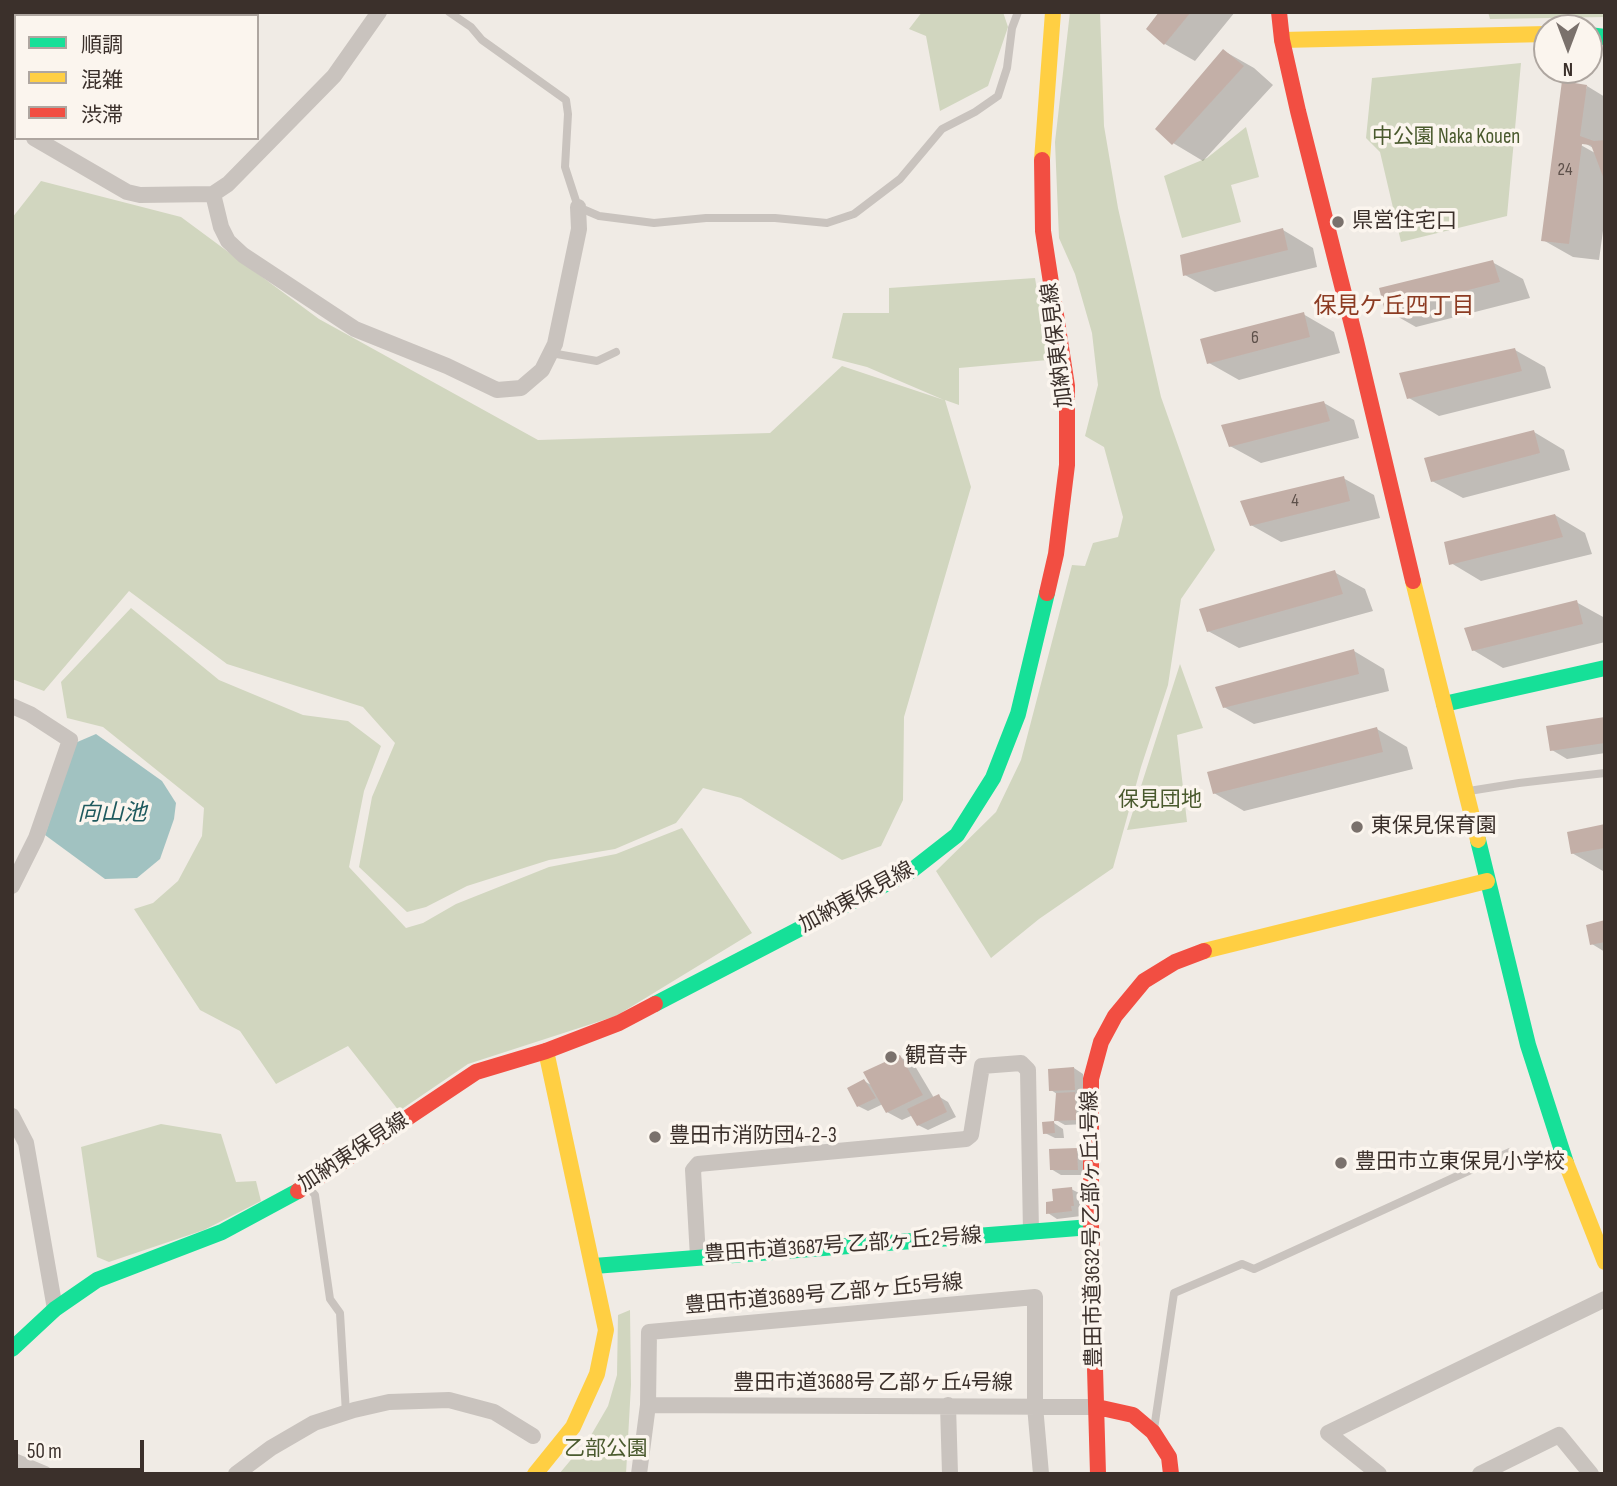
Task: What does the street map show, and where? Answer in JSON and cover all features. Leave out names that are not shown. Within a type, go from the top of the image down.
[{"type":"street","points":[[37,140],[127,192],[140,195],[214,194],[228,184],[334,76],[379,12]]},
{"type":"street","name":"加納東保見線","points":[[12,1349],[55,1309],[97,1280],[222,1232],[307,1186],[476,1072],[546,1051],[619,1023],[911,871],[957,835],[993,779],[1018,714],[1056,554],[1068,465],[1067,386],[1044,230],[1042,153],[1053,12]]},
{"type":"street","points":[[1279,12],[1282,40],[1542,1096],[1576,1195],[1605,1262]]},
{"type":"street","points":[[1282,40],[1533,34]]},
{"type":"street","points":[[214,194],[221,227],[228,242],[243,255],[355,329],[447,366],[497,390],[521,387],[542,370],[555,344],[579,229],[578,207]]},
{"type":"street","points":[[1444,704],[1605,668]]},
{"type":"street","points":[[12,706],[30,714],[70,740],[36,838],[12,886]]},
{"type":"street","name":"豊田市道3632号 乙部ヶ丘1号線","points":[[1098,1474],[1091,1227],[1091,1079],[1101,1042],[1115,1016],[1144,981],[1175,962],[1208,950],[1487,881]]},
{"type":"street","points":[[535,1474],[573,1427],[597,1374],[606,1330],[546,1051]]},
{"type":"street","points":[[698,1257],[693,1170],[698,1164],[966,1139],[971,1135],[982,1066],[1021,1063],[1028,1070],[1031,1232]]},
{"type":"street","points":[[12,1116],[26,1143],[55,1309]]},
{"type":"street","name":"豊田市道3687号 乙部ヶ丘2号線","points":[[594,1266],[1091,1227]]},
{"type":"street","name":"豊田市道3689号 乙部ヶ丘5号線","points":[[639,1474],[648,1405],[649,1332],[1035,1297],[1035,1406]]},
{"type":"street","points":[[1379,1474],[1328,1433],[1605,1299]]},
{"type":"street","points":[[236,1474],[271,1448],[314,1423],[389,1402],[449,1400],[494,1412],[533,1436]]},
{"type":"street","name":"豊田市道3688号 乙部ヶ丘4号線","points":[[648,1405],[1097,1407]]},
{"type":"street","points":[[948,1405],[950,1474]]},
{"type":"street","points":[[1035,1406],[1041,1474]]},
{"type":"street","points":[[1097,1407],[1133,1415],[1153,1432],[1169,1457],[1171,1474]]},
{"type":"street","points":[[1480,1474],[1559,1435],[1591,1474]]},
{"type":"street","points":[[12,1460],[45,1474]]},
{"type":"lane","points":[[449,12],[471,27],[482,40],[566,100],[568,114],[565,167],[578,207],[598,216],[654,223],[706,218],[775,218],[827,222],[854,215],[900,179],[942,129],[975,112],[998,96],[1007,68],[1012,28],[1018,12]]},
{"type":"lane","points":[[551,353],[597,361],[616,352]]},
{"type":"lane","points":[[1466,792],[1605,773]]},
{"type":"lane","points":[[1153,1432],[1174,1293],[1242,1264],[1254,1269],[1510,1152]]},
{"type":"lane","points":[[307,1186],[315,1195],[330,1299],[340,1313],[346,1413]]},
{"type":"green space","points":[[922,12],[1003,12],[1008,27],[988,86],[940,111],[926,36],[909,29]]},
{"type":"green space","points":[[1070,12],[1100,12],[1104,126],[1118,208],[1161,397],[1215,550],[1181,599],[1168,685],[1141,767],[1113,868],[1039,919],[991,958],[936,871],[996,812],[1021,760],[1072,565],[1085,566],[1093,543],[1118,537],[1123,517],[1104,447],[1085,436],[1098,385],[1092,333],[1075,274],[1059,238],[1055,142]]},
{"type":"green space","points":[[1488,12],[1605,12],[1605,17],[1603,14],[1533,14],[1533,18],[1490,19]]},
{"type":"green space","name":"中公園 Naka Kouen","points":[[1521,63],[1507,216],[1401,242],[1380,152],[1366,138],[1372,78]]},
{"type":"green space","points":[[1246,127],[1259,177],[1231,185],[1241,222],[1182,238],[1164,176],[1207,158]]},
{"type":"green space","points":[[41,181],[181,217],[319,319],[538,440],[770,433],[842,366],[944,400],[867,367],[832,358],[843,313],[889,313],[889,288],[1035,278],[1048,360],[959,368],[959,405],[945,400],[971,487],[904,717],[903,800],[881,846],[842,860],[741,798],[703,788],[676,823],[615,849],[549,860],[467,886],[426,907],[407,912],[359,867],[372,797],[395,743],[363,707],[227,664],[129,591],[44,691],[12,679],[12,218]]},
{"type":"green space","points":[[131,608],[219,680],[303,715],[348,721],[381,746],[364,791],[349,867],[406,928],[423,923],[456,904],[549,867],[616,854],[682,828],[752,933],[616,1016],[468,1064],[399,1111],[348,1046],[276,1084],[240,1031],[200,1010],[134,909],[153,903],[178,881],[202,836],[204,808],[103,727],[67,718],[61,682]]},
{"type":"green space","name":"保見団地","points":[[1180,664],[1203,728],[1177,735],[1187,822],[1127,830]]},
{"type":"green space","points":[[161,1124],[221,1134],[236,1182],[256,1181],[261,1201],[204,1230],[109,1262],[97,1257],[81,1147]]},
{"type":"green space","name":"乙部公園","points":[[630,1310],[631,1385],[626,1474],[559,1474],[590,1437],[608,1406],[617,1375],[618,1315]]},
{"type":"water","name":"向山池","points":[[96,734],[162,781],[176,803],[174,819],[160,859],[137,878],[105,879],[45,835],[75,743]]},
{"type":"building","points":[[1159,12],[1191,12],[1164,45],[1146,29]]},
{"type":"building","points":[[1223,49],[1244,66],[1172,145],[1155,129]]},
{"type":"building","points":[[1562,84],[1587,85],[1580,136],[1594,141],[1605,140],[1605,182],[1591,145],[1582,144],[1569,244],[1541,241]]},
{"type":"building","points":[[1283,228],[1288,250],[1183,276],[1180,255]]},
{"type":"building","points":[[1493,260],[1500,282],[1385,311],[1379,288]]},
{"type":"building","points":[[1304,312],[1310,337],[1207,364],[1200,339]]},
{"type":"building","points":[[1515,348],[1522,371],[1407,399],[1399,373]]},
{"type":"building","points":[[1324,401],[1330,421],[1229,447],[1221,425]]},
{"type":"building","points":[[1534,430],[1540,453],[1431,482],[1424,458]]},
{"type":"building","points":[[1344,476],[1350,501],[1250,526],[1240,501]]},
{"type":"building","points":[[1555,514],[1563,537],[1449,565],[1444,542]]},
{"type":"building","points":[[1335,570],[1343,594],[1207,632],[1199,609]]},
{"type":"building","points":[[1577,600],[1583,624],[1472,651],[1464,628]]},
{"type":"building","points":[[1354,649],[1359,674],[1223,708],[1215,687]]},
{"type":"building","points":[[1605,717],[1605,743],[1550,751],[1546,726]]},
{"type":"building","points":[[1377,727],[1383,752],[1213,794],[1207,772]]},
{"type":"building","points":[[1605,824],[1605,848],[1571,854],[1567,832]]},
{"type":"building","points":[[1605,920],[1605,942],[1590,945],[1586,925]]},
{"type":"building","points":[[900,1055],[923,1095],[886,1113],[863,1072]]},
{"type":"building","points":[[1074,1067],[1075,1090],[1049,1091],[1048,1069]]},
{"type":"building","points":[[864,1079],[876,1098],[857,1107],[847,1088]]},
{"type":"building","points":[[1075,1092],[1077,1120],[1054,1121],[1056,1093]]},
{"type":"building","points":[[939,1094],[947,1112],[917,1126],[907,1109]]},
{"type":"building","points":[[1054,1121],[1055,1133],[1043,1134],[1042,1122]]},
{"type":"building","points":[[1077,1148],[1078,1170],[1050,1170],[1049,1149]]},
{"type":"building","points":[[1072,1187],[1072,1211],[1046,1214],[1046,1202],[1053,1201],[1052,1189]]},
{"type":"traffic: fast","points":[[655,1004],[911,871],[957,835],[993,778],[1018,714],[1047,593]]},
{"type":"traffic: fast","points":[[1444,704],[1605,668]]},
{"type":"traffic: fast","points":[[1478,840],[1528,1045],[1566,1163]]},
{"type":"traffic: fast","points":[[12,1349],[55,1309],[97,1280],[222,1232],[298,1191]]},
{"type":"traffic: fast","points":[[594,1266],[1091,1227]]},
{"type":"traffic: slow","points":[[1042,160],[1053,12]]},
{"type":"traffic: slow","points":[[1282,40],[1533,34]]},
{"type":"traffic: slow","points":[[1413,581],[1478,840]]},
{"type":"traffic: slow","points":[[1204,951],[1487,881]]},
{"type":"traffic: slow","points":[[535,1474],[573,1427],[597,1374],[606,1330],[546,1051]]},
{"type":"traffic: slow","points":[[1566,1163],[1605,1262]]},
{"type":"traffic: jam","points":[[1279,12],[1282,40],[1298,111],[1413,581]]},
{"type":"traffic: jam","points":[[1042,160],[1043,231],[1067,386],[1067,465],[1056,554],[1047,593]]},
{"type":"traffic: jam","points":[[1098,1474],[1091,1227],[1091,1079],[1101,1042],[1115,1016],[1144,981],[1175,962],[1204,951]]},
{"type":"traffic: jam","points":[[298,1191],[476,1072],[546,1051],[619,1023],[655,1004]]},
{"type":"traffic: jam","points":[[1097,1407],[1133,1415],[1153,1432],[1169,1457],[1171,1474]]},
{"type":"place","name":"県営住宅口","points":[[1338,222]]},
{"type":"place","name":"東保見保育園","points":[[1357,827]]},
{"type":"place","name":"観音寺","points":[[891,1057]]},
{"type":"place","name":"豊田市消防団4-2-3","points":[[655,1137]]},
{"type":"place","name":"豊田市立東保見小学校","points":[[1341,1163]]},
{"type":"district","name":"保見ケ丘四丁目","points":[[1394,307]]}]
